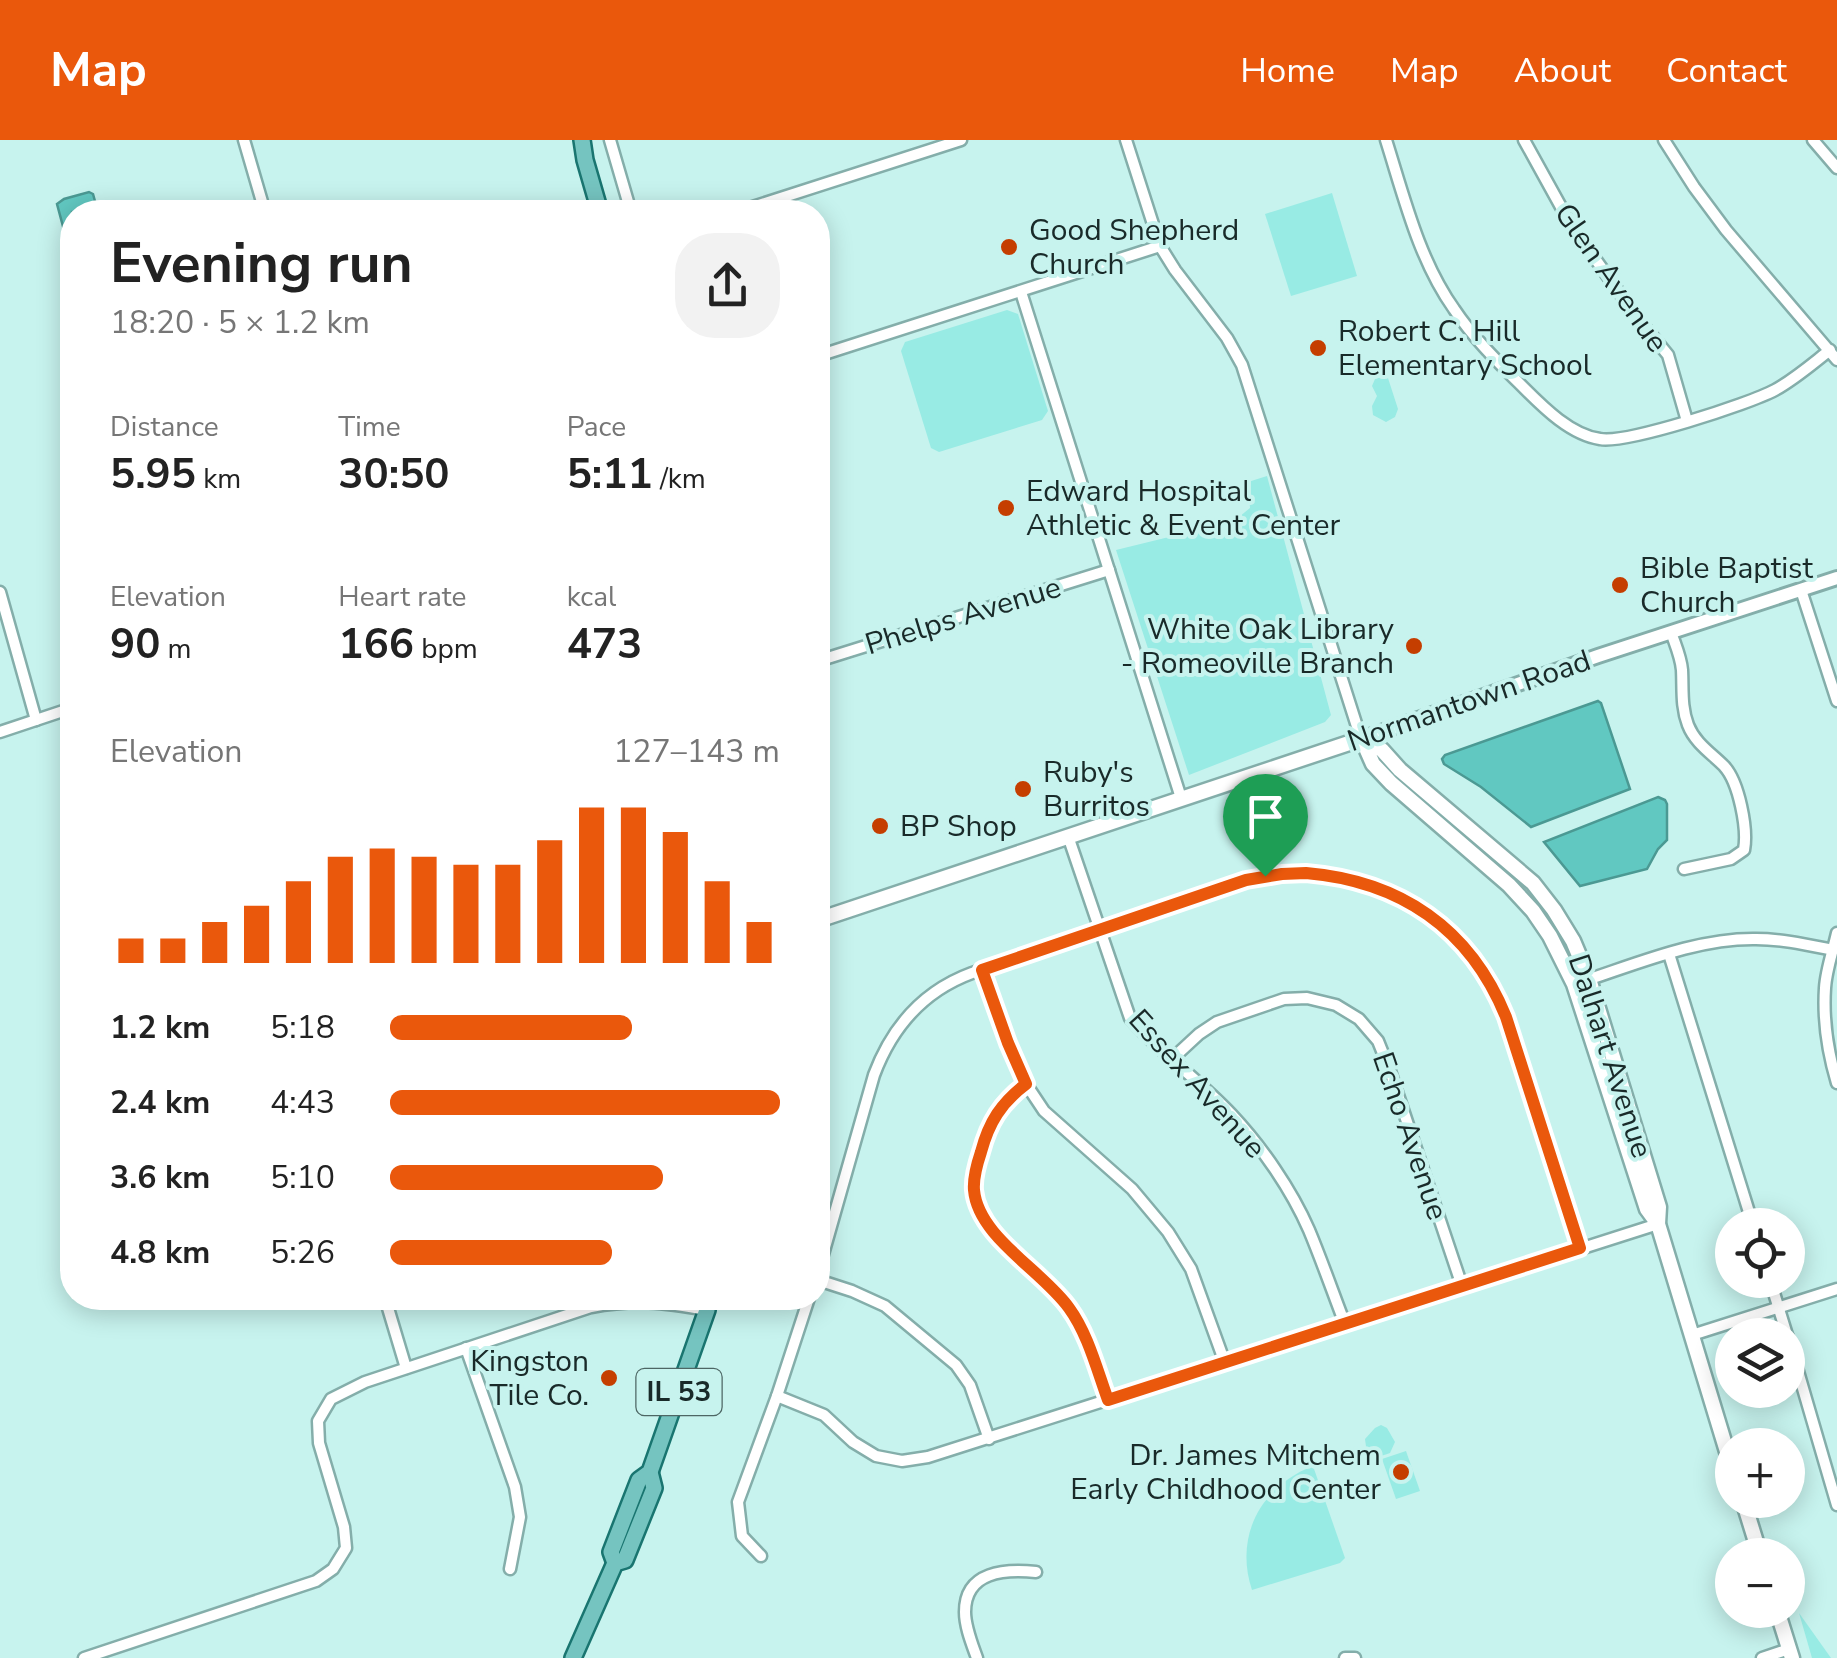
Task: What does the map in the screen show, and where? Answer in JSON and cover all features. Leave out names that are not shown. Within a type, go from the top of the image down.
[{"type":"main road","points":[[578,140],[597,200]]},
{"type":"main road","name":"Normantown Road","points":[[830,916],[1361,738]]},
{"type":"main road","name":"Dalhart Avenue","points":[[1361,738],[1382,750],[1400,770],[1533,884],[1554,910],[1589,980],[1659,1207],[1658,1224]]},
{"type":"main road","name":"Dalhart Avenue","points":[[1361,738],[1373,764],[1390,783],[1509,885],[1550,936],[1574,984],[1647,1209],[1658,1224],[1720,1428]]},
{"type":"main road","name":"IL 53","points":[[573,1658],[615,1564],[610,1552],[639,1480],[650,1472],[704,1310]]},
{"type":"main road","points":[[1783,1628],[1791,1654]]},
{"type":"street","points":[[244,140],[262,200]]},
{"type":"street","points":[[610,140],[628,200]]},
{"type":"street","points":[[774,200],[962,140]]},
{"type":"street","name":"Dalhart Avenue","points":[[1126,140],[1160,246],[1227,338],[1242,366],[1361,738]]},
{"type":"street","points":[[1386,140],[1427,260],[1452,308],[1484,348],[1536,400],[1573,429],[1600,440],[1625,438],[1751,401],[1834,355],[1726,230],[1664,140]]},
{"type":"street","name":"Glen Avenue","points":[[1524,140],[1571,225],[1668,355],[1687,420]]},
{"type":"street","points":[[1813,140],[1837,168]]},
{"type":"street","points":[[830,352],[1160,246]]},
{"type":"street","points":[[1021,292],[1180,798]]},
{"type":"street","name":"Phelps Avenue","points":[[830,657],[1109,570]]},
{"type":"street","name":"Normantown Road","points":[[1361,738],[1837,578]]},
{"type":"street","points":[[1801,590],[1837,701]]},
{"type":"street","points":[[0,592],[36,720]]},
{"type":"street","points":[[1671,632],[1682,665],[1686,722],[1692,735],[1728,769],[1737,790],[1746,837],[1744,850],[1731,859],[1684,869]]},
{"type":"street","points":[[0,732],[60,712]]},
{"type":"street","name":"Essex Avenue","points":[[1068,836],[1130,1018],[1232,1115],[1284,1184],[1308,1227],[1345,1324]]},
{"type":"street","points":[[830,1231],[882,1052],[902,1021],[925,998],[957,978],[1246,880],[1306,873],[1346,878],[1385,890],[1420,908],[1464,947],[1486,976],[1500,1004],[1580,1248]]},
{"type":"street","points":[[1837,933],[1825,986],[1826,1028],[1837,1083]]},
{"type":"street","points":[[1574,984],[1728,940],[1789,941],[1833,950]]},
{"type":"street","points":[[1669,954],[1748,1208]]},
{"type":"street","points":[[982,970],[1026,1084],[1044,1110],[1132,1190],[1168,1232],[1191,1270],[1225,1363]]},
{"type":"street","name":"Echo Avenue","points":[[1172,1059],[1217,1022],[1284,999],[1321,1000],[1359,1019],[1378,1041],[1390,1070],[1462,1286]]},
{"type":"street","points":[[1026,1084],[1003,1103],[990,1123],[973,1185],[975,1198],[983,1219],[995,1233],[1072,1311],[1108,1400]]},
{"type":"street","points":[[778,1396],[824,1414],[853,1442],[876,1456],[902,1461],[928,1457],[1658,1224]]},
{"type":"street","points":[[830,1284],[885,1306],[956,1366],[970,1385],[990,1439]]},
{"type":"street","points":[[1692,1335],[1837,1288]]},
{"type":"street","points":[[1775,1298],[1781,1318]]},
{"type":"street","points":[[389,1310],[406,1368]]},
{"type":"street","points":[[84,1658],[316,1581],[333,1569],[346,1548],[344,1527],[319,1443],[318,1421],[341,1392],[582,1310]]},
{"type":"street","points":[[761,1556],[742,1536],[738,1502],[805,1310]]},
{"type":"street","points":[[466,1348],[514,1487],[520,1517],[510,1569]]},
{"type":"street","points":[[1805,1397],[1837,1505]]},
{"type":"street","points":[[976,1658],[964,1611],[970,1590],[986,1576],[1008,1570],[1036,1572]]},
{"type":"street","points":[[1762,1658],[1791,1654]]},
{"type":"street","points":[[1345,1658],[1356,1658]]},
{"type":"shaded area","points":[[89,192],[95,200],[63,200]]},
{"type":"shaded area","points":[[1332,193],[1357,276],[1291,296],[1265,214]]},
{"type":"shaded area","points":[[1007,310],[1018,314],[1048,411],[1042,420],[939,452],[931,448],[901,351],[905,342]]},
{"type":"shaded area","points":[[1387,375],[1398,409],[1395,417],[1386,422],[1373,415],[1377,396],[1372,386],[1375,379]]},
{"type":"shaded area","points":[[1267,476],[1331,715],[1325,722],[1189,775],[1116,550],[1234,521],[1250,508],[1248,482]]},
{"type":"shaded area","points":[[1598,701],[1630,789],[1531,827],[1442,759],[1445,755]]},
{"type":"shaded area","points":[[1658,797],[1667,804],[1667,840],[1647,869],[1580,886],[1544,842]]},
{"type":"shaded area","points":[[1381,1425],[1395,1442],[1390,1453],[1367,1454],[1365,1439]]},
{"type":"shaded area","points":[[1406,1451],[1420,1491],[1396,1499],[1382,1459]]},
{"type":"shaded area","points":[[1313,1466],[1345,1558],[1340,1563],[1252,1590],[1247,1551],[1256,1515],[1279,1486]]},
{"type":"shaded area","points":[[1805,1621],[1831,1658],[1812,1658],[1803,1628]]},
{"type":"place","name":"Good Shepherd Church","points":[[1009,247]]},
{"type":"place","name":"Robert C. Hill Elementary School","points":[[1318,348]]},
{"type":"place","name":"Edward Hospital Athletic & Event Center","points":[[1006,508]]},
{"type":"place","name":"Bible Baptist Church","points":[[1620,585]]},
{"type":"place","name":"White Oak Library - Romeoville Branch","points":[[1414,646]]},
{"type":"place","name":"Ruby's Burritos","points":[[1023,789]]},
{"type":"place","name":"BP Shop","points":[[880,826]]},
{"type":"place","name":"Kingston Tile Co.","points":[[609,1378]]},
{"type":"place","name":"Dr. James Mitchem Early Childhood Center","points":[[1401,1472]]},
{"type":"route","points":[[1306,873],[1367,884],[1420,908],[1464,947],[1486,976],[1506,1017],[1580,1248],[1108,1400],[1072,1311],[979,1212],[973,1185],[984,1139],[995,1113],[1026,1084],[982,970],[1265,876],[1306,873]]}]
